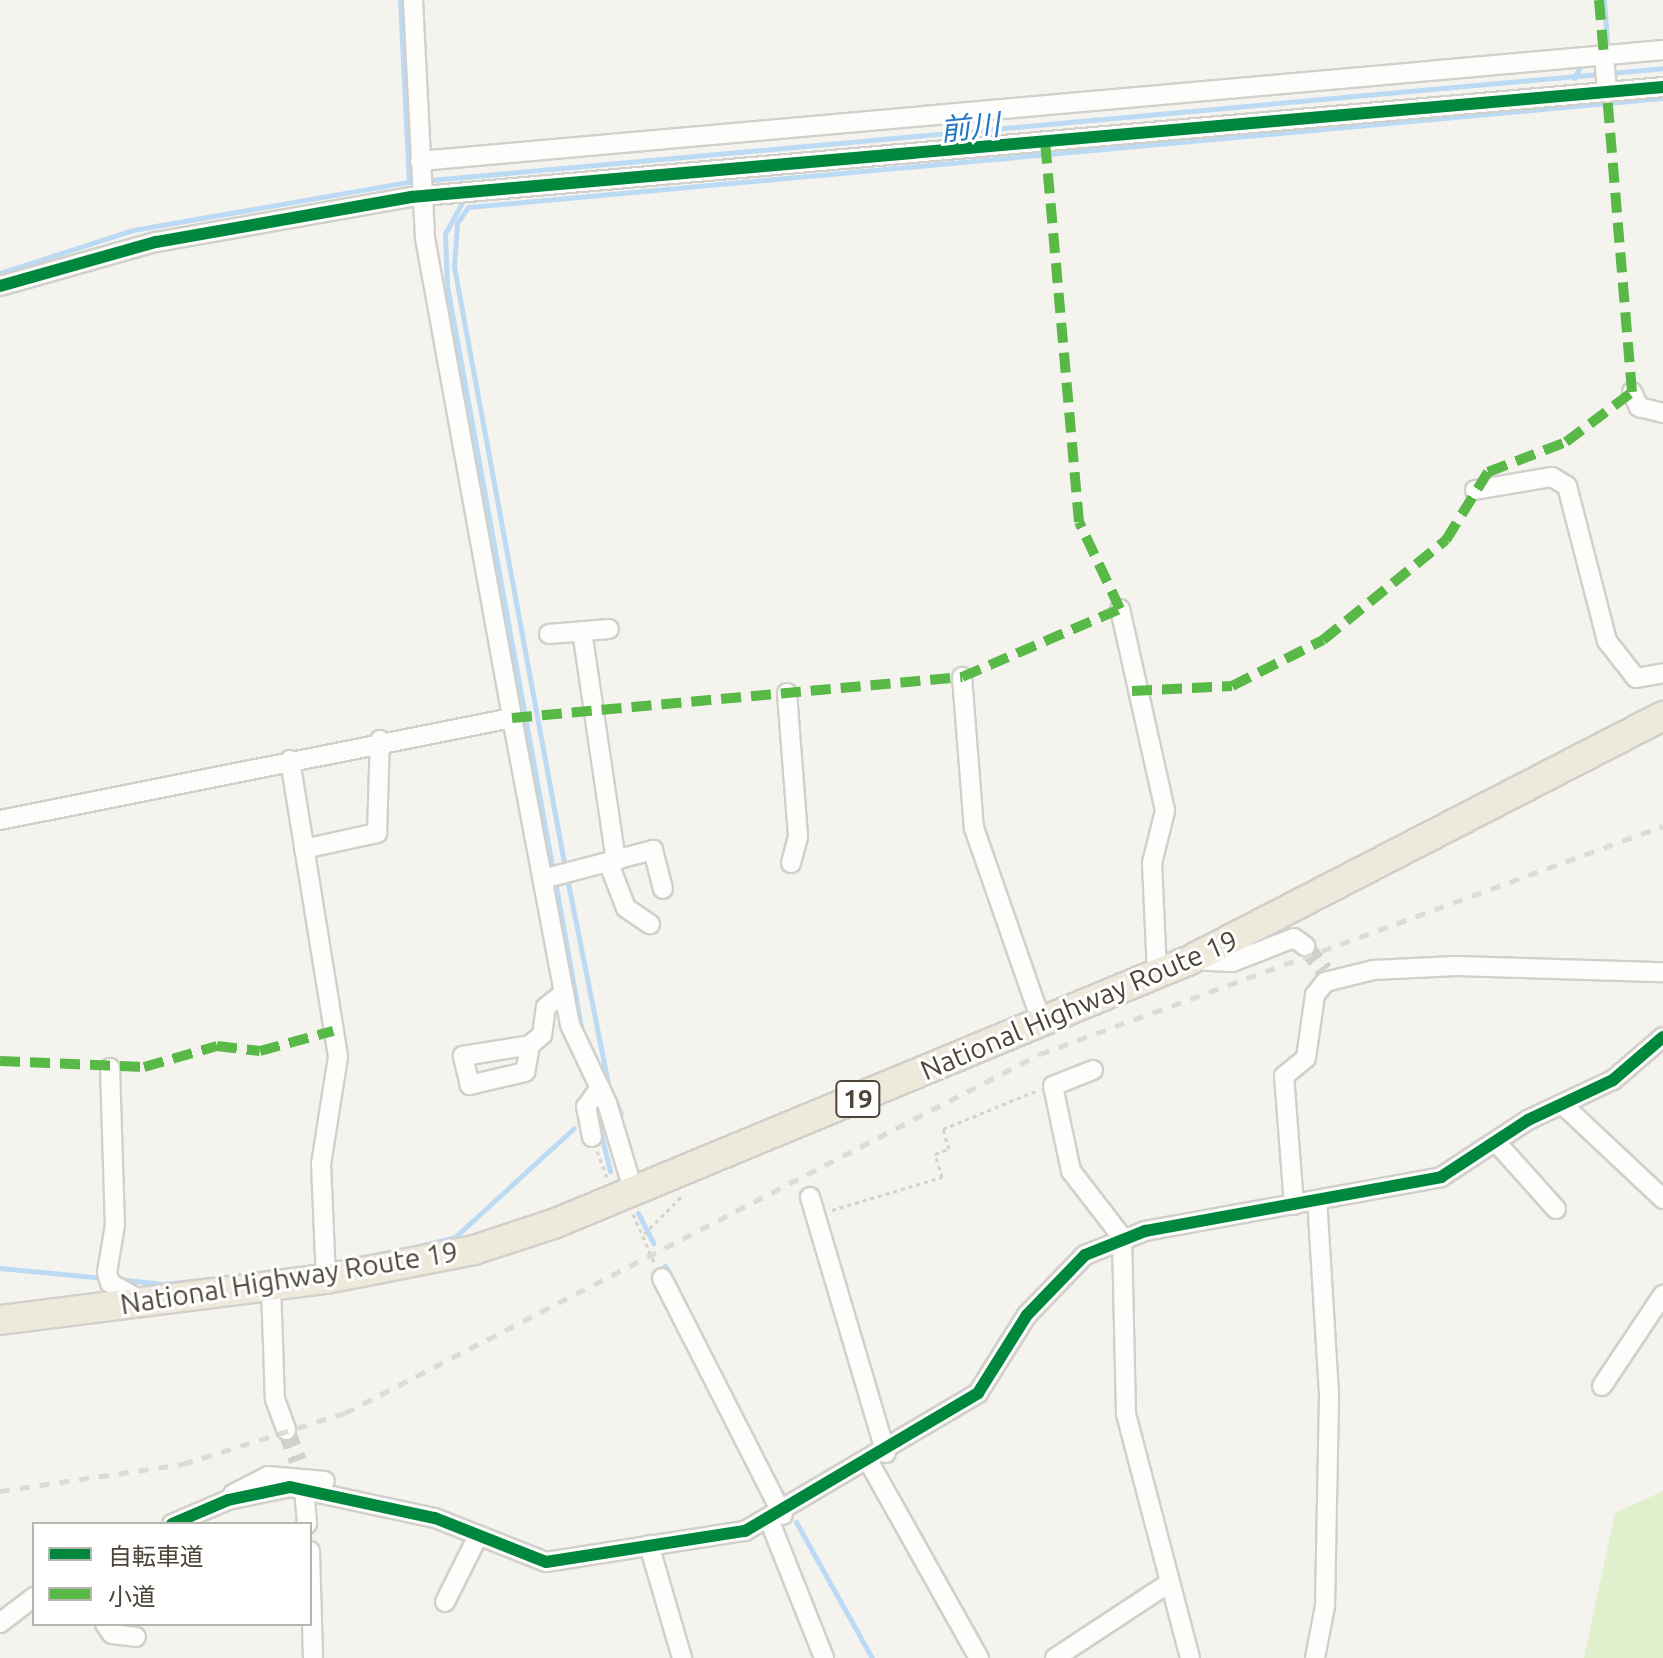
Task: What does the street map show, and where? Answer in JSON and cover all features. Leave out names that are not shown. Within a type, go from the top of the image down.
[{"type":"highway","name":"National Highway Route 19","points":[[0,1320],[326,1279],[474,1250],[625,1196],[1190,960],[1663,716]]},
{"type":"street","points":[[413,0],[421,179],[512,718],[570,1025],[600,1088],[625,1196]]},
{"type":"street","points":[[0,286],[156,242],[421,179],[1663,50]]},
{"type":"street","points":[[1604,56],[1607,93]]},
{"type":"street","points":[[421,179],[459,194],[1663,87]]},
{"type":"street","points":[[1632,392],[1639,407],[1663,413]]},
{"type":"street","points":[[1475,490],[1552,477],[1567,486],[1607,641],[1636,678],[1663,673]]},
{"type":"street","points":[[1120,609],[1165,811],[1152,863],[1157,974]]},
{"type":"street","points":[[549,634],[609,629]]},
{"type":"street","points":[[582,631],[613,863],[626,908],[650,924]]},
{"type":"street","points":[[962,677],[974,828],[1042,1023]]},
{"type":"street","points":[[787,693],[798,837],[791,863]]},
{"type":"street","points":[[0,820],[380,740],[512,718]]},
{"type":"street","points":[[304,849],[377,833],[380,740]]},
{"type":"street","points":[[290,760],[338,1057],[321,1164],[326,1279]]},
{"type":"street","points":[[543,879],[573,874],[653,850],[663,889]]},
{"type":"street","points":[[1190,960],[1232,962],[1294,938],[1305,946]]},
{"type":"street","points":[[1324,970],[1663,972]]},
{"type":"street","points":[[1294,1205],[1284,1076],[1306,1058],[1315,995],[1325,982],[1373,970]]},
{"type":"street","points":[[530,1045],[542,1035],[546,1007],[564,993]]},
{"type":"street","points":[[177,1522],[300,1475],[362,1499],[435,1518],[477,1538],[546,1562],[776,1519],[978,1393],[1043,1294],[1085,1255],[1122,1237],[1441,1177],[1562,1104],[1637,1065],[1663,1037]]},
{"type":"street","points":[[110,1068],[115,1225],[107,1273],[110,1283],[143,1301]]},
{"type":"street","points":[[1093,1070],[1053,1086],[1071,1171],[1122,1237],[1126,1414],[1190,1658]]},
{"type":"street","points":[[592,1137],[586,1107],[600,1088]]},
{"type":"street","points":[[1562,1104],[1663,1199]]},
{"type":"street","points":[[1496,1142],[1556,1209]]},
{"type":"street","points":[[1315,1658],[1325,1606],[1329,1394],[1317,1200]]},
{"type":"street","points":[[812,1206],[878,1458],[979,1658]]},
{"type":"street","points":[[271,1287],[282,1422]]},
{"type":"street","points":[[663,1288],[776,1519],[824,1658]]},
{"type":"street","points":[[1602,1386],[1663,1295]]},
{"type":"street","points":[[300,1475],[307,1522]]},
{"type":"street","points":[[445,1602],[477,1538]]},
{"type":"street","points":[[649,1545],[682,1658]]},
{"type":"street","points":[[1055,1658],[1169,1583]]},
{"type":"street","points":[[0,1623],[32,1599]]},
{"type":"street","points":[[312,1622],[313,1658]]},
{"type":"street","points":[[106,1626],[112,1634],[136,1637]]},
{"type":"path","points":[[812,1206],[942,1177],[935,1154],[949,1149],[943,1129],[1053,1086]]},
{"type":"path","points":[[592,1137],[644,1234],[663,1288]]},
{"type":"path","points":[[644,1234],[685,1188]]},
{"type":"green space","points":[[1663,1491],[1663,1658],[1584,1658],[1615,1513]]},
{"type":"waterway","points":[[400,0],[409,182]]},
{"type":"waterway","points":[[1597,50],[1607,41],[1604,0]]},
{"type":"waterway","points":[[1574,78],[1583,62]]},
{"type":"waterway","name":"前川","points":[[0,273],[133,230],[409,182],[1663,68]]},
{"type":"waterway","points":[[565,868],[454,267],[457,223],[468,207],[1663,98]]},
{"type":"waterway","points":[[465,197],[445,234],[447,286],[553,871]]},
{"type":"waterway","points":[[567,878],[608,1084]]},
{"type":"waterway","points":[[555,881],[582,1033]]},
{"type":"waterway","points":[[615,1100],[621,1114]]},
{"type":"waterway","points":[[595,1109],[610,1171]]},
{"type":"waterway","points":[[404,1250],[455,1237],[574,1128]]},
{"type":"waterway","points":[[638,1213],[653,1243]]},
{"type":"waterway","points":[[665,1266],[671,1278]]},
{"type":"waterway","points":[[0,1268],[103,1278]]},
{"type":"waterway","points":[[117,1279],[163,1284],[238,1276]]},
{"type":"waterway","points":[[796,1522],[872,1658]]},
{"type":"tunnel","points":[[1305,946],[1324,970]]},
{"type":"tunnel","points":[[286,1430],[298,1461]]},
{"type":"railway","points":[[0,1491],[183,1464],[345,1413],[1040,1054],[1663,826]]},
{"type":"marked path","points":[[1599,0],[1604,56]]},
{"type":"marked path","points":[[1132,691],[1232,686],[1323,640],[1446,540],[1488,472],[1566,442],[1632,392],[1607,93]]},
{"type":"marked path","points":[[512,718],[962,677],[1120,609],[1079,522],[1045,138]]},
{"type":"marked path","points":[[0,1061],[144,1067],[217,1046],[260,1051],[333,1031]]},
{"type":"cycle path","points":[[0,286],[156,242],[411,197],[1663,87]]},
{"type":"cycle path","points":[[177,1522],[228,1500],[290,1487],[435,1518],[546,1562],[745,1531],[978,1393],[1027,1315],[1085,1255],[1145,1231],[1441,1177],[1528,1120],[1613,1080],[1663,1037]]}]
